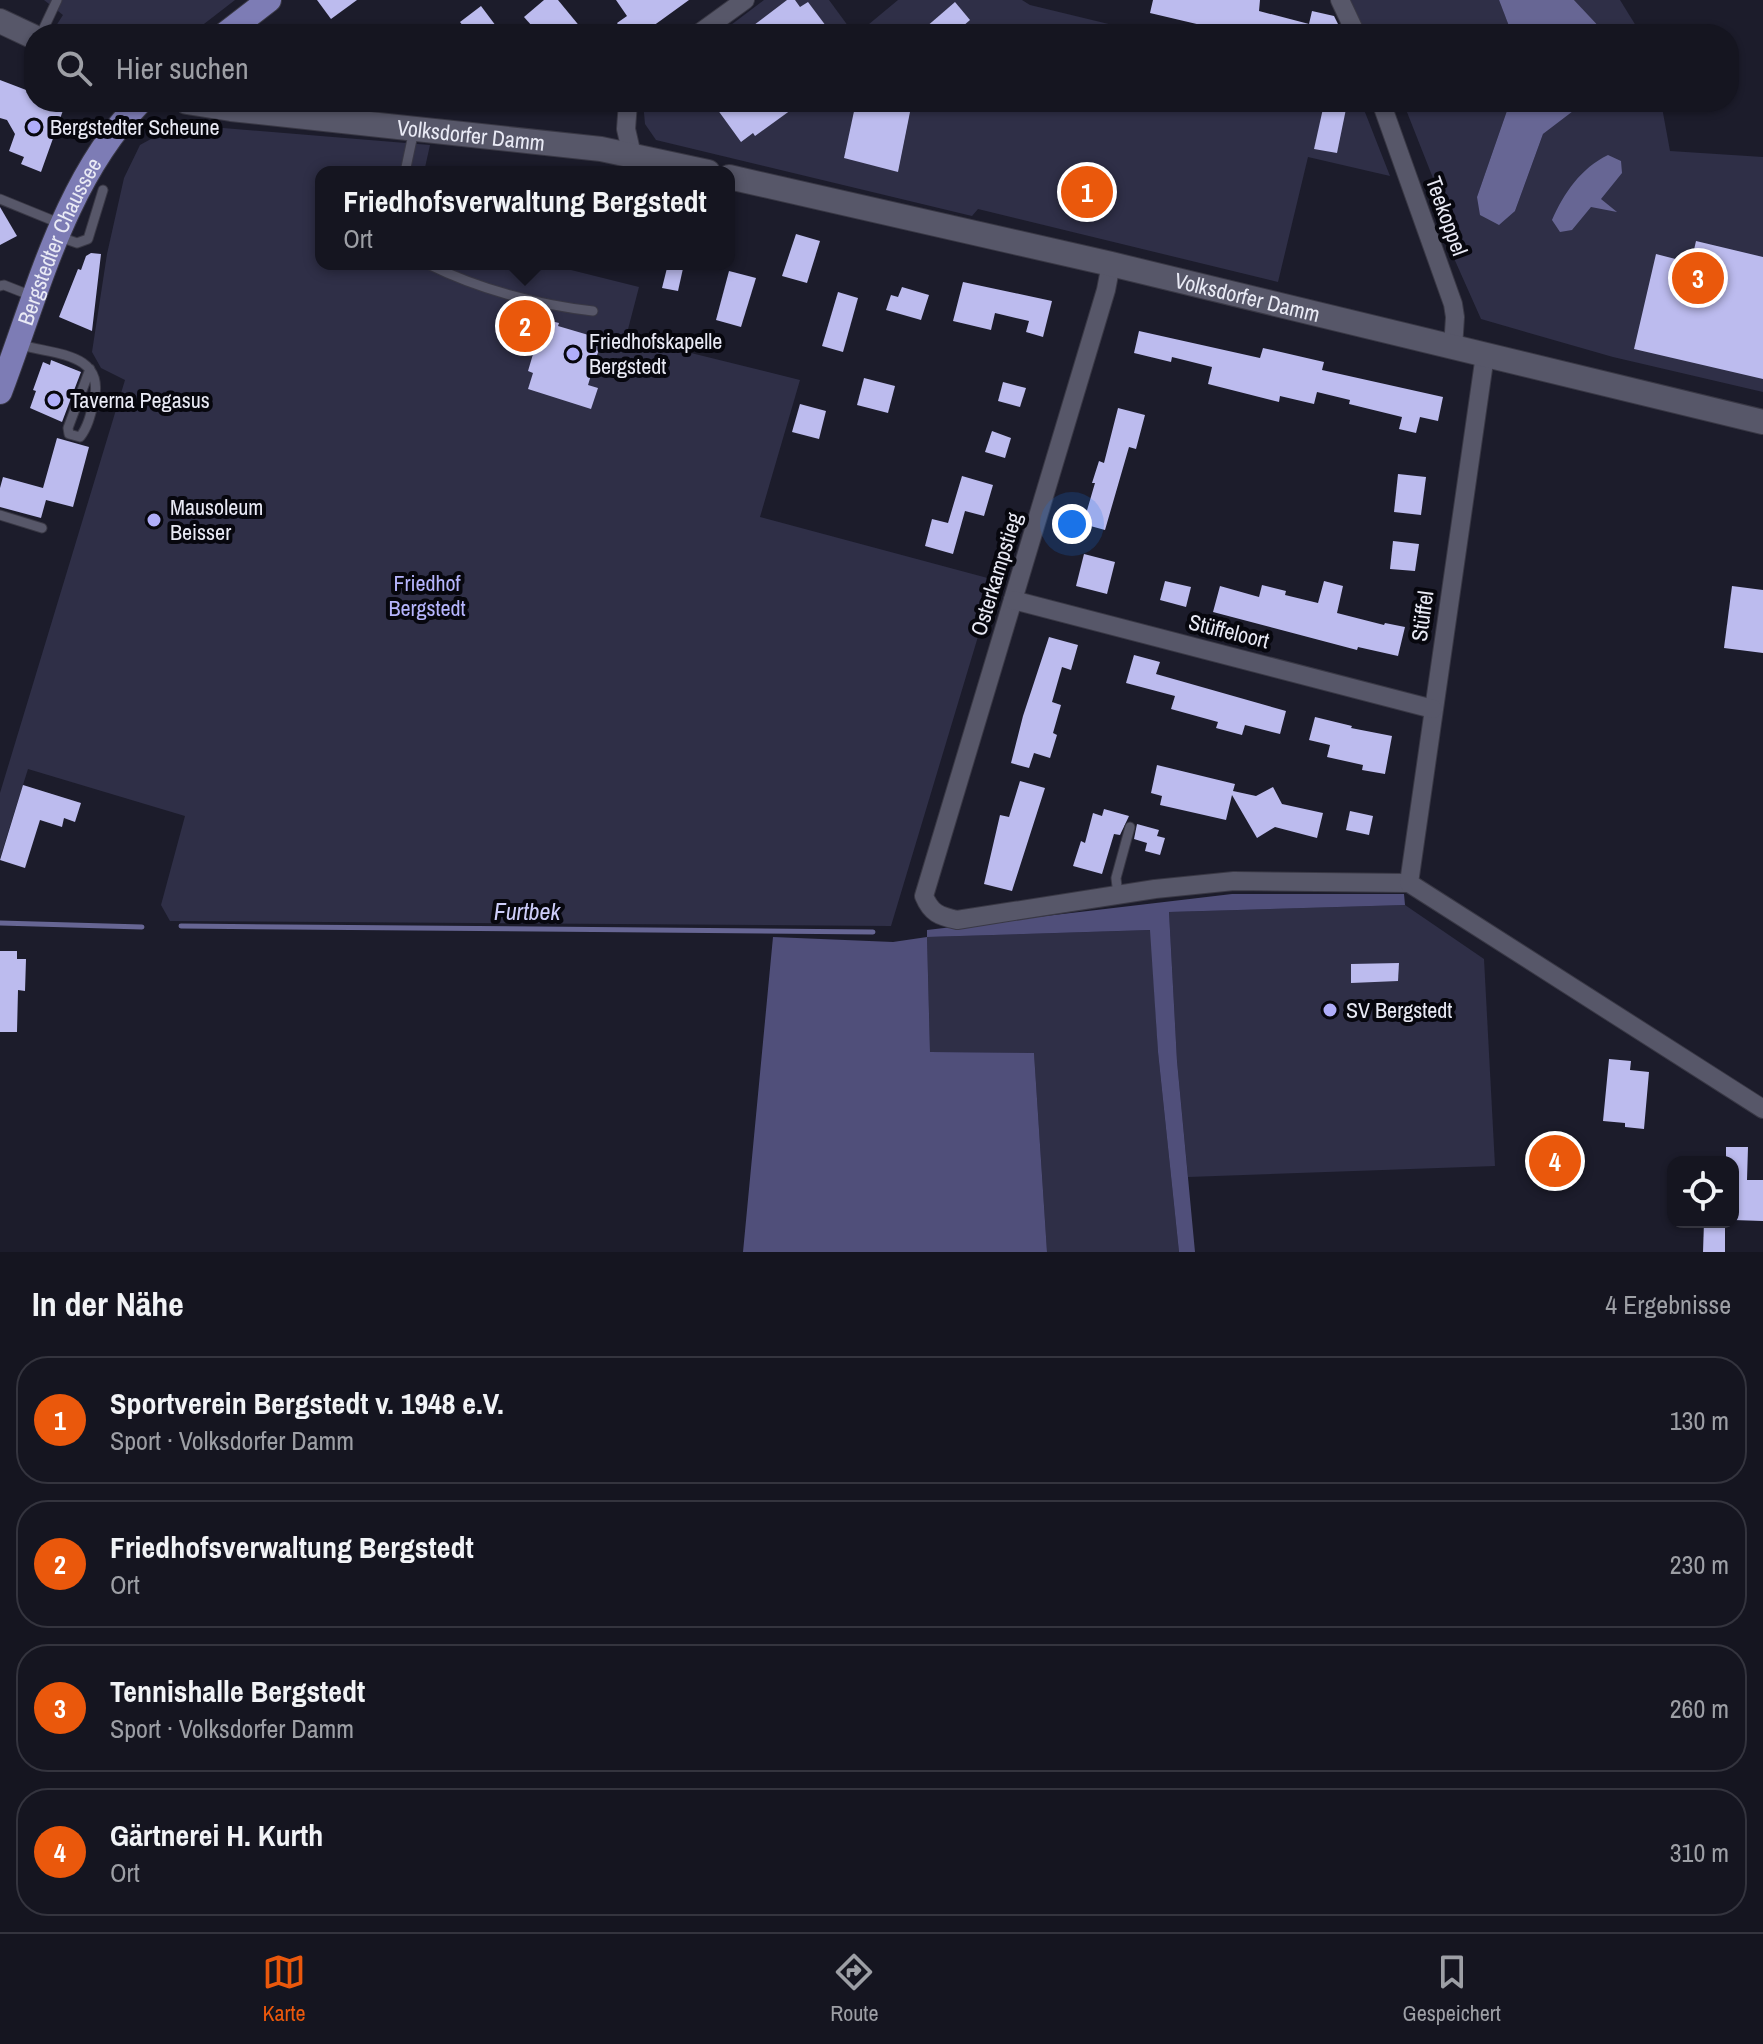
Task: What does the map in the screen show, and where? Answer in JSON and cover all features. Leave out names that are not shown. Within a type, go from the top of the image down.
[{"type":"main road","points":[[238,24],[269,0]]},
{"type":"main road","points":[[0,21],[24,32]]},
{"type":"main road","name":"Bergstedter Chaussee","points":[[0,392],[60,231],[93,159],[131,112]]},
{"type":"main road","name":"Volksdorfer Damm","points":[[272,112],[585,147],[681,166]]},
{"type":"main road","name":"Volksdorfer Damm","points":[[735,178],[1111,264],[1763,422]]},
{"type":"street","points":[[712,24],[745,0]]},
{"type":"street","points":[[1340,0],[1351,24]]},
{"type":"street","points":[[627,112],[626,129],[632,155]]},
{"type":"street","name":"Teekoppel","points":[[1385,112],[1453,304],[1453,348]]},
{"type":"street","name":"Osterkampstieg","points":[[1111,264],[1106,290],[924,896],[929,909],[940,916],[957,920],[1118,895]]},
{"type":"street","name":"Stüffel","points":[[1409,883],[1485,355]]},
{"type":"street","name":"Stüffeloort","points":[[1013,600],[1433,709]]},
{"type":"street","points":[[1118,895],[1234,881],[1409,883],[1763,1109]]},
{"type":"lane","points":[[46,24],[57,0]]},
{"type":"lane","points":[[406,166],[414,130]]},
{"type":"lane","points":[[0,199],[77,243],[88,239],[103,190]]},
{"type":"lane","points":[[440,270],[502,292],[593,311]]},
{"type":"lane","points":[[0,286],[35,297]]},
{"type":"lane","points":[[19,344],[77,358],[90,369],[95,395],[86,430],[80,437],[75,437],[69,434],[68,428],[90,369]]},
{"type":"lane","points":[[0,515],[42,528]]},
{"type":"lane","points":[[1118,895],[1116,878],[1130,827]]},
{"type":"green space","points":[[44,0],[235,0],[204,24],[57,24],[63,15]]},
{"type":"green space","points":[[764,0],[829,0],[847,24],[732,24]]},
{"type":"green space","points":[[898,0],[1022,0],[1030,5],[1109,24],[869,24]]},
{"type":"green space","points":[[1343,0],[1499,0],[1508,24],[1356,24]]},
{"type":"green space","points":[[1574,0],[1620,0],[1635,24],[1597,24]]},
{"type":"green space","points":[[644,112],[1365,112],[1390,176],[1308,157],[1278,282],[978,209],[972,216],[656,140],[645,124]]},
{"type":"green space","points":[[1407,112],[1507,112],[1477,197],[1515,211],[1543,134],[1572,112],[1663,112],[1670,151],[1763,157],[1763,392],[1613,357],[1481,319],[1433,211],[1444,206]]},
{"type":"green space","name":"Friedhof Bergstedt","points":[[199,126],[430,145],[425,166],[315,166],[315,270],[571,270],[639,287],[626,337],[800,380],[760,517],[995,580],[891,926],[170,921],[161,905],[185,816],[28,769],[0,858],[0,793],[125,380],[101,368],[92,352],[107,254],[124,178],[140,145],[158,135]]},
{"type":"green space","name":"SV Bergstedt","points":[[1405,905],[1484,959],[1495,1166],[1188,1177],[1177,1061],[1169,912]]},
{"type":"green space","points":[[1151,930],[1158,1052],[1179,1252],[1047,1252],[1034,1053],[930,1052],[927,937]]},
{"type":"shaded area","points":[[1232,894],[1404,894],[1405,905],[1169,912],[1177,1061],[1195,1252],[1179,1252],[1158,1052],[1150,930],[927,937],[927,930]]},
{"type":"shaded area","points":[[773,937],[893,942],[927,937],[930,1052],[1034,1053],[1047,1252],[743,1252]]},
{"type":"water","points":[[1499,0],[1574,0],[1597,24],[1508,24]]},
{"type":"water","points":[[1507,112],[1572,112],[1543,134],[1515,211],[1499,225],[1480,215],[1477,197]]},
{"type":"water","points":[[1608,155],[1621,161],[1622,173],[1601,199],[1617,212],[1591,207],[1572,230],[1560,232],[1552,220],[1562,200],[1582,174]]},
{"type":"building","points":[[317,0],[357,0],[331,19]]},
{"type":"building","points":[[544,0],[558,0],[578,24],[530,24],[524,17]]},
{"type":"building","points":[[616,0],[689,0],[656,24],[618,24],[627,16]]},
{"type":"building","points":[[787,0],[795,0],[800,7],[808,2],[824,24],[755,24]]},
{"type":"building","points":[[1153,0],[1260,0],[1259,11],[1309,24],[1197,24],[1150,13]]},
{"type":"building","points":[[955,2],[970,20],[965,24],[930,24]]},
{"type":"building","points":[[481,6],[494,24],[462,24],[460,22]]},
{"type":"building","points":[[1312,11],[1334,16],[1338,24],[1309,24]]},
{"type":"building","name":"Bergstedter Scheune","points":[[0,80],[24,89],[24,112],[62,112],[41,172],[21,164],[24,157],[9,151],[15,134],[7,120],[0,118]]},
{"type":"building","points":[[719,112],[788,112],[755,136],[753,133],[741,142]]},
{"type":"building","points":[[854,112],[910,112],[898,172],[844,158]]},
{"type":"building","points":[[1322,112],[1345,112],[1337,153],[1314,149]]},
{"type":"building","points":[[0,207],[17,236],[0,245]]},
{"type":"building","points":[[796,234],[820,241],[807,283],[782,276]]},
{"type":"building","points":[[1696,241],[1763,257],[1763,379],[1634,349],[1656,254],[1691,263]]},
{"type":"building","points":[[101,254],[92,331],[59,317],[78,269],[81,270],[86,256]]},
{"type":"building","points":[[666,270],[683,270],[678,291],[662,288]]},
{"type":"building","points":[[729,271],[756,278],[741,327],[716,320]]},
{"type":"building","points":[[963,282],[1052,301],[1043,337],[1026,332],[1029,321],[995,313],[991,330],[953,321]]},
{"type":"building","points":[[902,287],[929,295],[921,320],[886,310],[891,295],[898,297]]},
{"type":"building","points":[[838,292],[858,298],[843,352],[822,346]]},
{"type":"building","name":"Friedhofskapelle Bergstedt","points":[[508,304],[552,318],[551,321],[559,323],[558,326],[602,339],[588,385],[598,388],[591,409],[528,389],[533,373],[528,371],[536,344],[499,332]]},
{"type":"building","points":[[1139,331],[1260,358],[1263,348],[1324,362],[1322,370],[1443,397],[1438,421],[1420,417],[1416,433],[1399,429],[1402,417],[1349,404],[1350,400],[1317,392],[1314,404],[1280,396],[1279,402],[1208,384],[1212,367],[1172,357],[1171,362],[1134,353]]},
{"type":"building","name":"Taverna Pegasus","points":[[51,360],[81,372],[62,422],[30,408],[43,362],[50,365]]},
{"type":"building","points":[[864,378],[895,386],[888,413],[857,405]]},
{"type":"building","points":[[1003,382],[1026,388],[1020,407],[998,401]]},
{"type":"building","points":[[800,404],[826,411],[819,439],[792,432]]},
{"type":"building","points":[[1118,408],[1145,415],[1136,449],[1129,447],[1105,530],[1083,524],[1095,483],[1092,483],[1099,461],[1104,463]]},
{"type":"building","points":[[992,431],[1011,438],[1005,458],[985,452]]},
{"type":"building","points":[[57,438],[89,447],[73,507],[46,500],[41,518],[0,507],[3,477],[43,488]]},
{"type":"building","points":[[1398,474],[1426,477],[1421,515],[1394,512]]},
{"type":"building","points":[[962,476],[993,485],[984,516],[965,511],[953,554],[925,546],[932,519],[948,523]]},
{"type":"building","points":[[1393,541],[1419,544],[1415,571],[1390,569]]},
{"type":"building","points":[[1084,554],[1115,562],[1107,594],[1076,586]]},
{"type":"building","points":[[1165,581],[1191,587],[1186,607],[1160,600]]},
{"type":"building","points":[[1324,581],[1343,586],[1337,613],[1405,627],[1398,656],[1358,647],[1357,650],[1213,612],[1220,586],[1259,597],[1262,585],[1286,591],[1285,595],[1318,603]]},
{"type":"building","points":[[1732,586],[1763,590],[1763,653],[1724,648]]},
{"type":"building","points":[[1049,637],[1078,645],[1071,670],[1062,667],[1052,702],[1061,705],[1050,758],[1034,753],[1029,768],[1011,763]]},
{"type":"building","points":[[1134,655],[1160,662],[1156,674],[1286,711],[1280,734],[1245,725],[1242,735],[1216,728],[1218,722],[1171,709],[1175,696],[1126,683]]},
{"type":"building","points":[[1315,717],[1392,736],[1385,774],[1362,770],[1363,765],[1327,757],[1330,745],[1309,740]]},
{"type":"building","points":[[1157,765],[1235,784],[1233,791],[1256,796],[1273,787],[1282,804],[1323,813],[1317,838],[1275,827],[1257,838],[1232,795],[1226,820],[1160,805],[1162,796],[1151,793]]},
{"type":"building","points":[[1020,781],[1045,788],[1012,891],[984,884],[1000,815],[1009,817]]},
{"type":"building","points":[[23,785],[81,803],[75,822],[64,818],[62,827],[40,820],[25,868],[0,860]]},
{"type":"building","points":[[1104,809],[1129,816],[1120,835],[1114,834],[1102,874],[1073,866],[1081,841],[1085,843],[1093,813],[1102,816]]},
{"type":"building","points":[[1350,811],[1373,816],[1369,835],[1346,830]]},
{"type":"building","points":[[1137,824],[1159,830],[1157,836],[1165,838],[1160,855],[1145,851],[1147,843],[1134,839]]},
{"type":"building","points":[[0,951],[17,951],[17,959],[26,959],[25,991],[18,990],[17,1032],[0,1032]]},
{"type":"building","points":[[1399,963],[1398,981],[1351,983],[1351,964]]},
{"type":"building","points":[[1609,1059],[1631,1061],[1630,1070],[1649,1072],[1644,1129],[1603,1121]]},
{"type":"building","points":[[1539,1144],[1574,1148],[1571,1179],[1536,1175]]},
{"type":"building","points":[[1726,1147],[1748,1147],[1747,1180],[1763,1180],[1763,1221],[1739,1220],[1739,1156],[1726,1156]]},
{"type":"building","points":[[1704,1228],[1725,1228],[1725,1252],[1703,1252]]},
{"type":"waterway","name":"Furtbek","points":[[0,923],[142,927]]},
{"type":"waterway","name":"Furtbek","points":[[181,926],[873,932]]},
{"type":"place","name":"Bergstedter Scheune","points":[[34,127]]},
{"type":"place","name":"Sportverein Bergstedt v. 1948 e.V.","points":[[1087,192]]},
{"type":"place","name":"Tennishalle Bergstedt","points":[[1698,278]]},
{"type":"place","name":"Friedhofsverwaltung Bergstedt","points":[[525,326]]},
{"type":"place","name":"Friedhofskapelle Bergstedt","points":[[573,354]]},
{"type":"place","name":"Taverna Pegasus","points":[[54,400]]},
{"type":"place","name":"Mausoleum Beisser","points":[[154,520]]},
{"type":"place","name":"SV Bergstedt","points":[[1330,1010]]},
{"type":"place","name":"Gärtnerei H. Kurth","points":[[1555,1161]]}]
